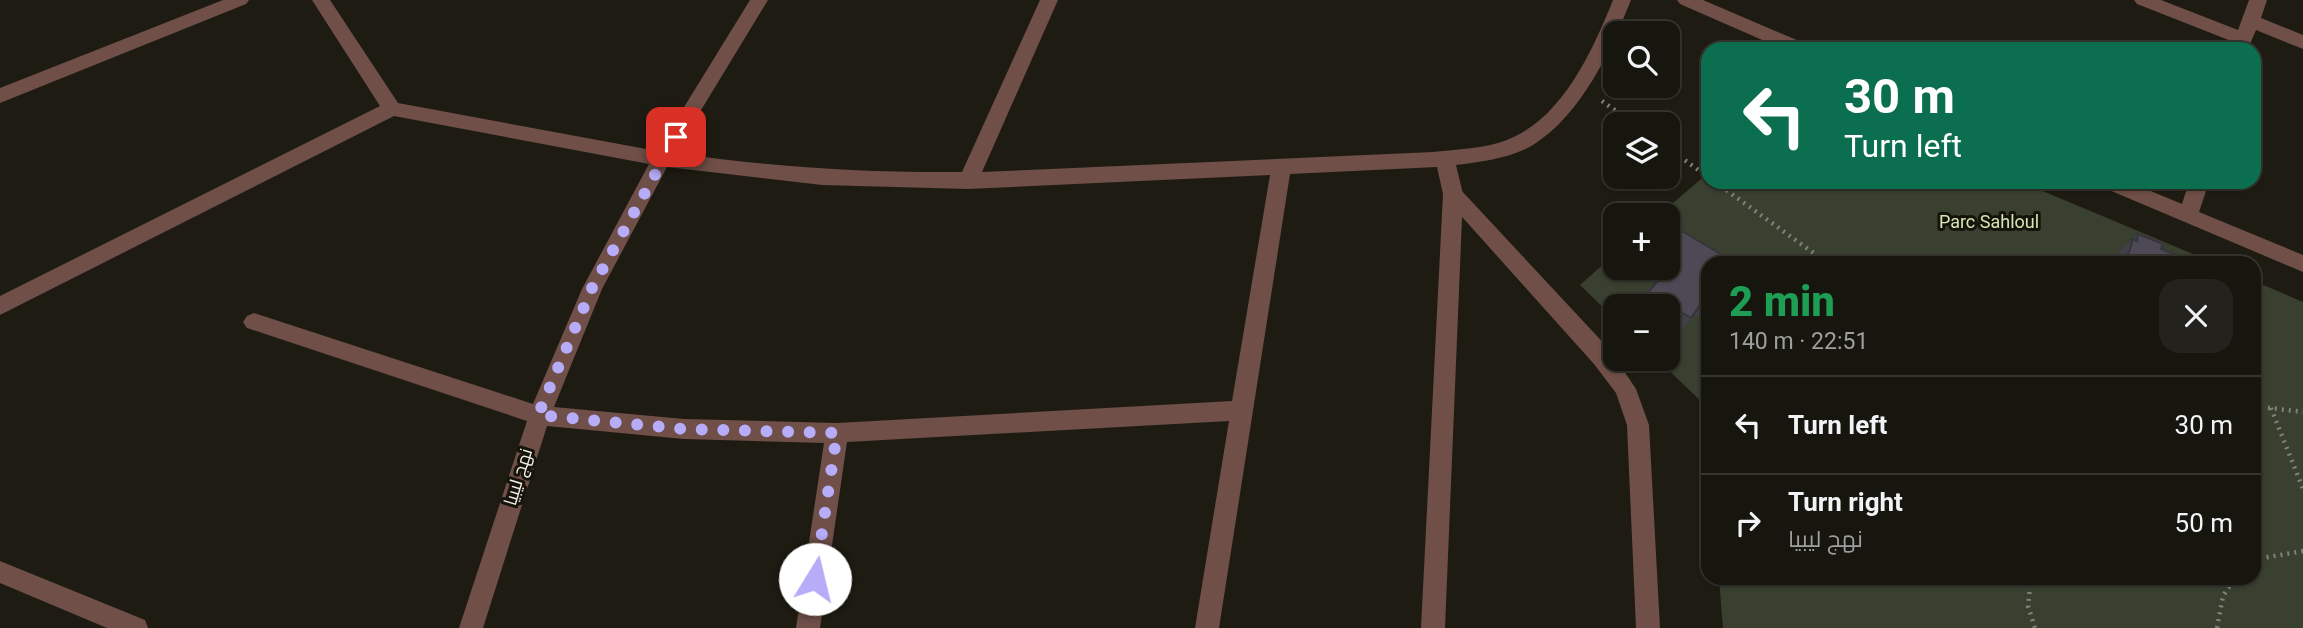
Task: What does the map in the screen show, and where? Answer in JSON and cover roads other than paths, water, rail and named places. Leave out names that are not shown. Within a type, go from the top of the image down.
[{"type":"street","points":[[0,96],[240,0]]},
{"type":"street","points":[[321,0],[392,109]]},
{"type":"street","name":"نهج ليبيا","points":[[471,628],[538,415],[592,288],[662,160],[759,0]]},
{"type":"street","points":[[968,181],[1049,0]]},
{"type":"street","points":[[0,306],[392,109],[662,160],[822,177],[968,181],[1281,167],[1484,154],[1524,141],[1544,127],[1578,84],[1612,27],[1622,0]]},
{"type":"street","points":[[1686,0],[1784,42]]},
{"type":"street","points":[[2143,0],[2245,36],[2303,42]]},
{"type":"street","points":[[2245,36],[2258,0]]},
{"type":"street","points":[[1433,628],[1452,194],[1444,157]]},
{"type":"street","points":[[1208,628],[1281,167]]},
{"type":"street","points":[[2125,189],[2303,264]]},
{"type":"street","points":[[2188,216],[2197,189]]},
{"type":"street","points":[[1452,194],[1602,356],[1625,389],[1638,425],[1648,628]]},
{"type":"street","points":[[254,323],[538,415],[684,429],[837,433],[1244,410]]},
{"type":"street","points":[[808,628],[837,433]]},
{"type":"street","points":[[0,572],[136,628]]},
{"type":"park label","name":"Parc Sahloul","points":[[1989,222]]}]
